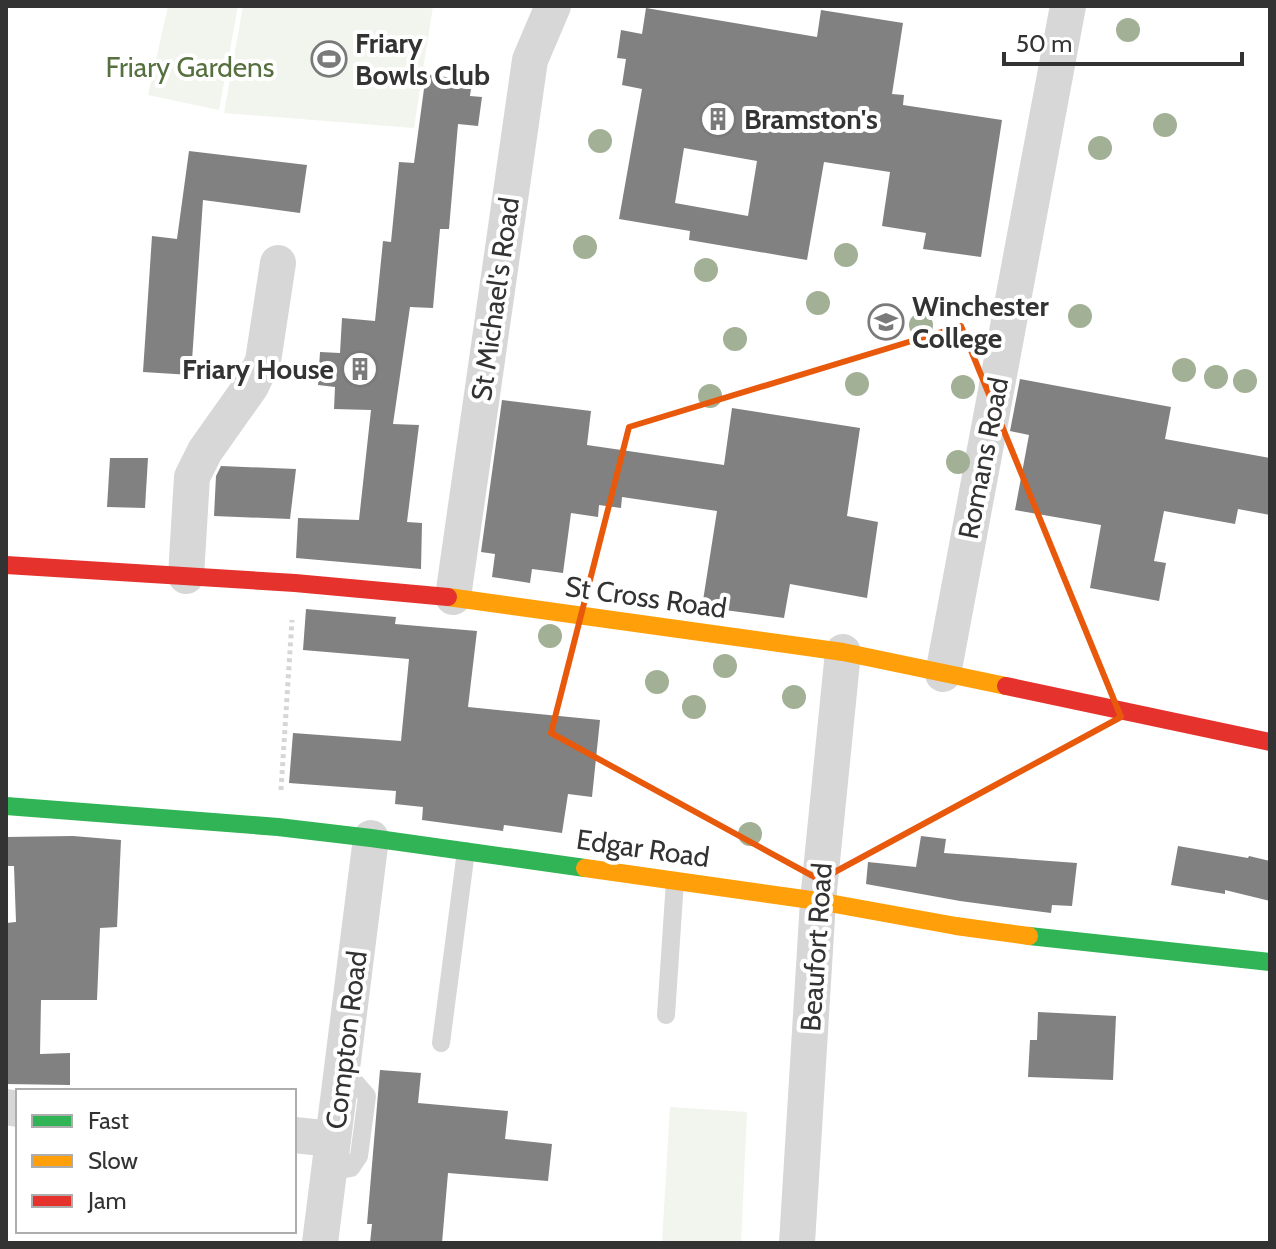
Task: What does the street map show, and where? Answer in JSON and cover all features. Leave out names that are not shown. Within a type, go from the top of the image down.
[{"type":"main road","name":"St Cross Road","points":[[6,565],[295,583],[453,597],[843,652],[1270,742]]},
{"type":"main road","name":"Edgar Road","points":[[6,806],[278,827],[371,838],[818,901],[956,926],[1270,962]]},
{"type":"street","name":"St Michael's Road","points":[[453,597],[530,60],[553,6]]},
{"type":"street","name":"Romans Road","points":[[943,674],[1068,6]]},
{"type":"street","points":[[186,576],[192,477],[205,451],[251,386],[263,361],[278,263]]},
{"type":"street","name":"Beaufort Road","points":[[797,1243],[818,901],[843,652]]},
{"type":"street","name":"Compton Road","points":[[320,1243],[371,838]]},
{"type":"street","points":[[296,1136],[331,1156]]},
{"type":"lane","points":[[441,1043],[466,851]]},
{"type":"lane","points":[[666,1015],[675,881]]},
{"type":"path","points":[[284,749],[295,583]]},
{"type":"highlighted area","points":[[961,326],[1121,717],[820,880],[551,733],[629,427]]},
{"type":"green space","name":"Friary Gardens","points":[[168,6],[238,6],[219,110],[148,95]]},
{"type":"green space","name":"Friary Bowls Club","points":[[243,6],[433,6],[414,128],[224,113]]},
{"type":"green space","points":[[670,1107],[747,1112],[741,1243],[662,1243]]},
{"type":"building","points":[[646,8],[817,37],[821,10],[903,23],[892,94],[904,95],[903,105],[1002,120],[981,257],[923,249],[926,233],[882,226],[890,172],[824,162],[807,260],[689,240],[690,231],[619,219],[642,89],[622,85],[626,59],[617,58],[621,30],[642,34]],"holes":[[[684,148],[757,161],[748,216],[675,203]]]},
{"type":"building","points":[[426,74],[472,81],[470,96],[482,97],[478,126],[458,124],[449,229],[440,229],[433,308],[410,307],[393,424],[419,425],[407,522],[422,523],[421,569],[296,558],[298,518],[359,520],[371,410],[334,409],[335,387],[318,385],[320,352],[340,353],[342,318],[375,321],[383,241],[391,242],[399,162],[414,163]]},
{"type":"building","points":[[189,151],[307,165],[300,213],[203,200],[191,375],[143,372],[152,236],[177,239]]},
{"type":"building","points":[[1020,379],[1171,407],[1165,439],[1270,458],[1270,515],[1238,509],[1235,524],[1164,511],[1154,561],[1166,563],[1159,601],[1090,588],[1101,525],[1015,510],[1029,435],[1010,431]]},
{"type":"building","points":[[502,400],[591,411],[587,445],[724,465],[732,408],[860,428],[847,516],[878,522],[867,598],[790,584],[784,618],[702,607],[717,511],[622,497],[621,508],[599,505],[598,517],[571,513],[563,573],[532,569],[530,583],[492,577],[495,554],[481,552]]},
{"type":"building","points":[[110,458],[148,458],[145,508],[107,507]]},
{"type":"building","points":[[221,466],[296,469],[290,519],[214,516],[216,476]]},
{"type":"building","points":[[306,609],[396,617],[395,624],[477,631],[468,707],[600,720],[592,797],[568,794],[562,833],[504,825],[503,831],[422,820],[423,807],[395,804],[396,791],[289,783],[293,733],[401,741],[409,659],[303,650]]},
{"type":"building","points":[[73,836],[121,840],[117,927],[100,928],[97,1000],[41,1000],[40,1054],[70,1053],[70,1085],[6,1084],[6,923],[16,922],[14,866],[6,866],[6,837]]},
{"type":"building","points":[[921,836],[946,839],[944,853],[1077,863],[1072,906],[1052,905],[1051,913],[866,884],[868,862],[916,867]]},
{"type":"building","points":[[1178,846],[1270,861],[1270,901],[1225,890],[1225,894],[1171,885]]},
{"type":"building","points":[[1038,1012],[1116,1016],[1113,1080],[1028,1077],[1030,1040],[1037,1040]]},
{"type":"building","points":[[380,1070],[421,1073],[418,1103],[508,1111],[505,1139],[552,1144],[548,1181],[448,1173],[442,1243],[370,1243],[372,1224],[367,1224]]},
{"type":"traffic: fast","points":[[6,806],[278,827],[585,868]]},
{"type":"traffic: fast","points":[[1029,936],[1270,962]]},
{"type":"traffic: slow","points":[[448,597],[843,652],[1006,686]]},
{"type":"traffic: slow","points":[[585,868],[818,901],[1029,936]]},
{"type":"traffic: jam","points":[[6,565],[295,583],[448,597]]},
{"type":"traffic: jam","points":[[1006,686],[1270,742]]},
{"type":"place","name":"Friary Bowls Club","points":[[329,59]]},
{"type":"place","name":"Bramston's","points":[[718,119]]},
{"type":"place","name":"Winchester College","points":[[886,322]]},
{"type":"place","name":"Friary House","points":[[360,369]]}]
